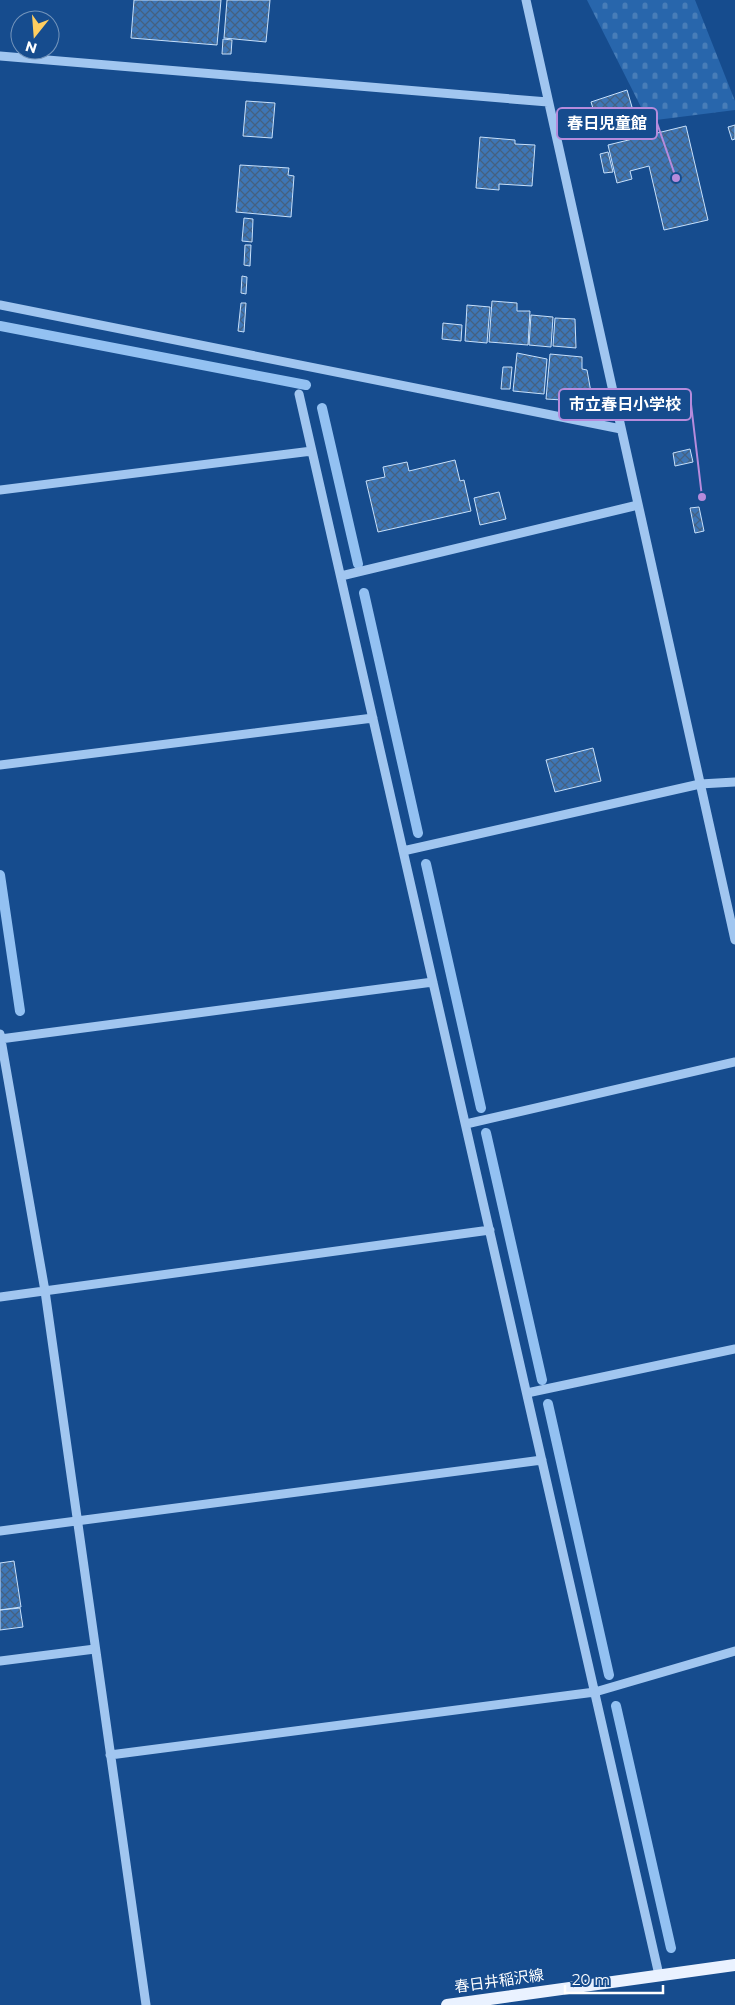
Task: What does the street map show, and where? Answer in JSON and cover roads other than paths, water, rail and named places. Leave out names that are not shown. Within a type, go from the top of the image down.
[{"type":"main road","name":"春日井稲沢線","points":[[447,2005],[735,1965]]},
{"type":"street","points":[[526,0],[735,940]]},
{"type":"street","points":[[0,56],[548,102]]},
{"type":"street","points":[[0,305],[621,429]]},
{"type":"street","points":[[299,394],[659,1975]]},
{"type":"street","points":[[0,490],[312,451]]},
{"type":"street","points":[[341,576],[638,505]]},
{"type":"street","points":[[0,765],[373,718]]},
{"type":"street","points":[[403,851],[700,784],[735,782]]},
{"type":"street","points":[[0,1039],[433,982]]},
{"type":"street","points":[[0,1034],[44,1291],[146,2005]]},
{"type":"street","points":[[466,1124],[735,1062]]},
{"type":"street","points":[[0,1297],[490,1230]]},
{"type":"street","points":[[527,1393],[735,1349]]},
{"type":"street","points":[[0,1531],[542,1460]]},
{"type":"street","points":[[0,1660],[95,1648]]},
{"type":"street","points":[[110,1755],[595,1692],[735,1651]]},
{"type":"waterway","points":[[0,326],[306,385]]},
{"type":"waterway","points":[[322,408],[358,564]]},
{"type":"waterway","points":[[364,593],[418,833]]},
{"type":"waterway","points":[[426,864],[481,1108]]},
{"type":"waterway","points":[[0,875],[20,1011]]},
{"type":"waterway","points":[[486,1133],[542,1380]]},
{"type":"waterway","points":[[548,1404],[609,1675]]},
{"type":"waterway","points":[[616,1706],[671,1948]]},
{"type":"place","name":"春日児童館","points":[[676,178]]},
{"type":"place","name":"市立春日小学校","points":[[702,497]]}]
